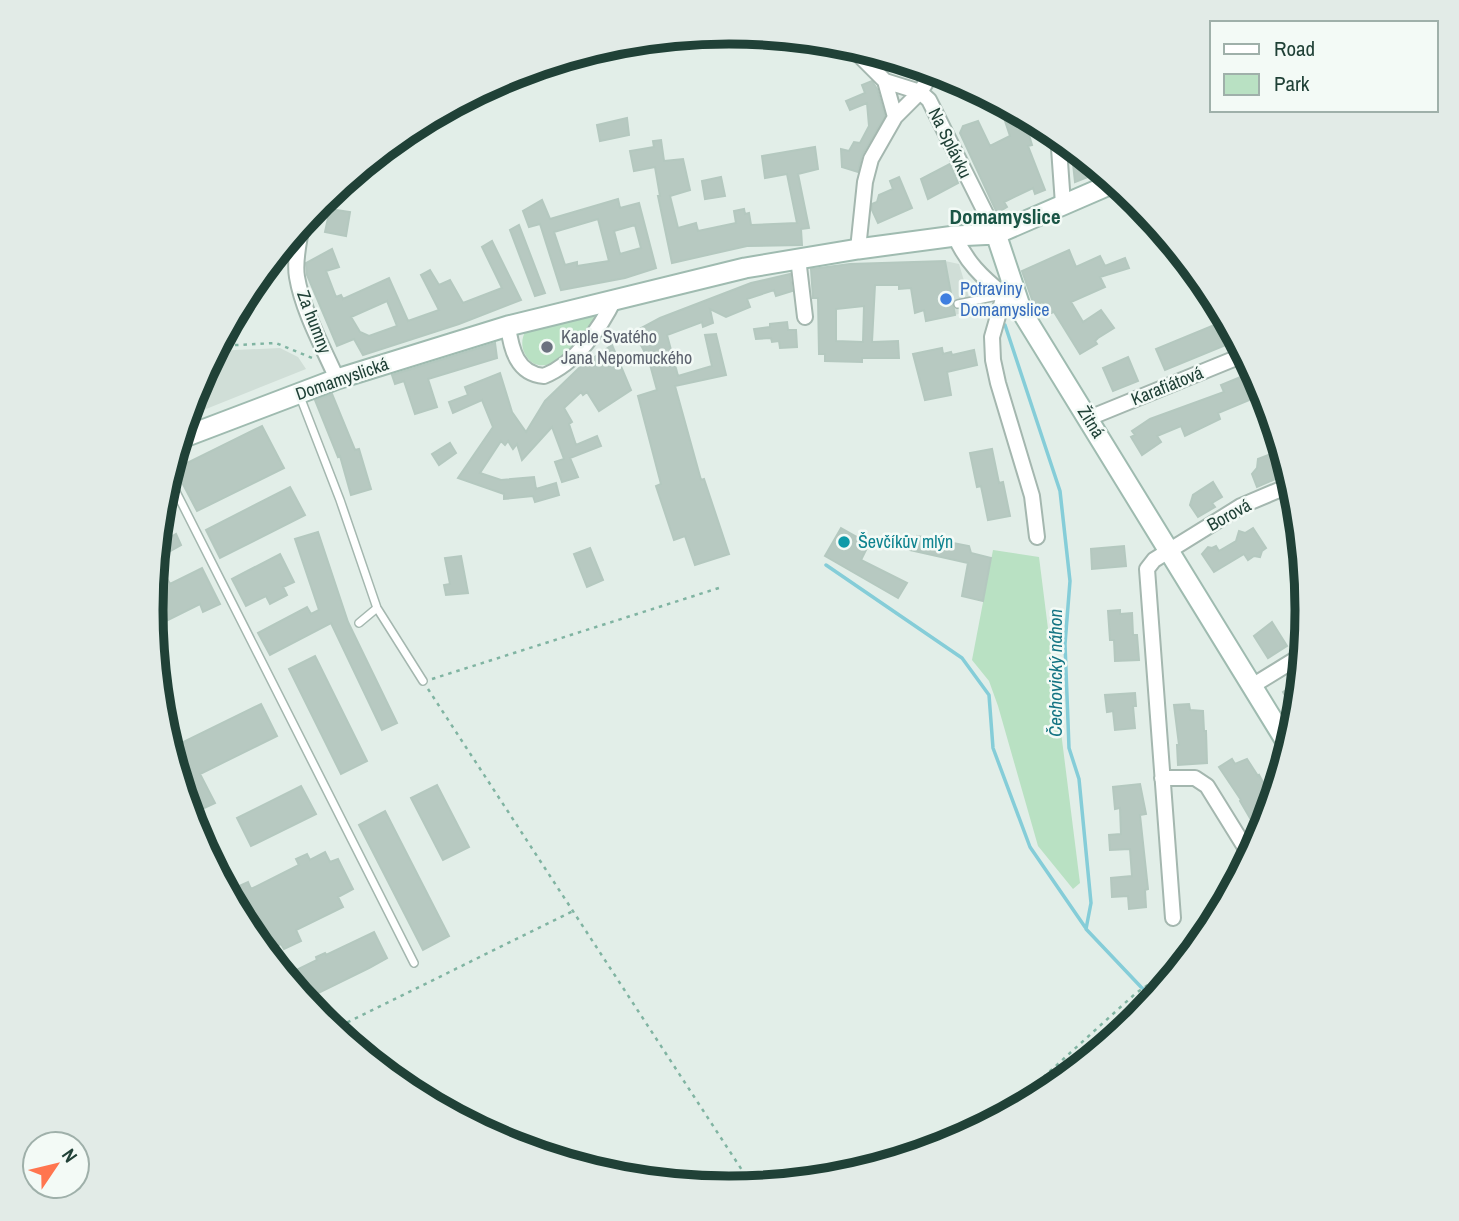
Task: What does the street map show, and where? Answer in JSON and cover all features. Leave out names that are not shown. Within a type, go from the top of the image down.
[{"type":"street","name":"Na Splávku","points":[[864,60],[885,81],[920,92],[936,110],[996,234]]},
{"type":"street","name":"Na Splávku","points":[[858,249],[865,181],[871,159],[895,117],[920,92],[928,80]]},
{"type":"street","name":"Na Splávku","points":[[885,81],[895,117]]},
{"type":"street","points":[[1059,150],[1063,204]]},
{"type":"street","name":"Domamyslická","points":[[191,434],[298,393],[334,372],[615,298],[744,268],[858,249],[955,236],[996,234],[1105,186]]},
{"type":"street","name":"Žitná","points":[[996,234],[1009,294],[1089,418],[1282,735]]},
{"type":"street","name":"Žitná","points":[[955,236],[967,261],[983,279],[1009,294]]},
{"type":"street","name":"Za humny","points":[[299,242],[297,278],[334,372]]},
{"type":"street","points":[[798,258],[806,317]]},
{"type":"street","points":[[1009,294],[992,337],[993,360],[1032,496],[1037,537]]},
{"type":"street","points":[[508,326],[513,351],[519,364],[530,374],[544,376],[578,352],[598,328],[615,298]]},
{"type":"street","name":"Karafiátová","points":[[1089,418],[1237,358]]},
{"type":"street","name":"Borová","points":[[1168,551],[1241,506],[1282,488]]},
{"type":"street","points":[[1168,551],[1150,564],[1145,574],[1173,918]]},
{"type":"street","points":[[1252,686],[1294,660]]},
{"type":"street","points":[[1162,778],[1195,779],[1208,786],[1245,846]]},
{"type":"lane","points":[[958,304],[1009,294]]},
{"type":"lane","points":[[298,393],[340,500],[377,608],[423,681]]},
{"type":"lane","points":[[176,492],[414,964]]},
{"type":"lane","points":[[359,623],[377,608]]},
{"type":"path","points":[[229,345],[276,343],[334,372]]},
{"type":"path","points":[[722,587],[423,681],[746,1177]]},
{"type":"path","points":[[343,1025],[573,911]]},
{"type":"path","points":[[1026,1093],[1136,993],[1166,972]]},
{"type":"shaded area","points":[[945,261],[959,264],[973,311],[926,321]]},
{"type":"shaded area","points":[[280,348],[298,357],[306,369],[199,412],[226,350]]},
{"type":"green space","points":[[594,315],[593,324],[578,345],[555,362],[543,365],[532,362],[524,352],[522,341],[526,330]]},
{"type":"green space","points":[[993,550],[1039,557],[1080,883],[1073,889],[1038,846],[998,706],[989,681],[972,660]]},
{"type":"building","points":[[872,81],[885,116],[862,155],[858,172],[842,167],[841,149],[849,151],[854,142],[860,143],[869,126],[867,103],[850,110],[846,101],[865,93],[862,85]]},
{"type":"building","points":[[1008,117],[1027,129],[1032,145],[1028,146],[1045,190],[1035,194],[1033,188],[1004,202],[1007,207],[997,213],[960,133],[963,126],[978,121],[990,146],[1010,136],[1004,118]]},
{"type":"building","points":[[627,118],[629,135],[600,141],[597,125]]},
{"type":"building","points":[[661,140],[664,161],[683,159],[690,190],[670,196],[678,228],[696,223],[698,231],[736,223],[734,211],[744,209],[745,214],[749,213],[751,225],[797,223],[787,174],[765,178],[762,156],[815,147],[818,169],[798,174],[809,228],[801,229],[802,245],[747,246],[672,263],[658,196],[655,167],[634,171],[630,151],[654,147],[653,141]]},
{"type":"building","points":[[1073,159],[1092,175],[1075,182]]},
{"type":"building","points":[[950,164],[958,183],[928,199],[921,179]]},
{"type":"building","points":[[721,177],[725,196],[705,199],[702,181]]},
{"type":"building","points":[[899,177],[912,208],[878,223],[872,204],[877,202],[879,195],[893,189],[890,181]]},
{"type":"building","points":[[618,199],[620,208],[639,203],[656,268],[625,278],[561,290],[540,224],[529,227],[523,211],[542,200],[550,219]],"holes":[[[598,219],[609,261],[565,265],[554,232]],[[635,225],[641,248],[620,254],[614,231]]]},
{"type":"building","points":[[330,209],[350,212],[346,236],[325,232]]},
{"type":"building","points":[[519,225],[545,293],[535,296],[510,230]]},
{"type":"building","points":[[492,241],[521,300],[459,324],[363,355],[354,339],[337,346],[307,275],[306,263],[332,249],[339,267],[326,271],[336,297],[341,295],[343,299],[389,278],[408,321],[439,310],[421,275],[430,270],[439,285],[450,280],[463,303],[502,288],[482,247]],"holes":[[[387,301],[397,326],[369,336],[360,332],[351,317]]]},
{"type":"building","points":[[1069,250],[1076,267],[1100,256],[1105,266],[1125,258],[1129,268],[1100,277],[1105,287],[1071,302],[1083,322],[1101,310],[1114,328],[1098,338],[1095,341],[1097,344],[1080,354],[1054,312],[1048,314],[1043,302],[1034,305],[1022,271]]},
{"type":"building","points":[[945,261],[955,315],[926,321],[924,310],[915,313],[911,288],[875,285],[872,342],[898,341],[899,358],[862,358],[862,362],[825,361],[825,354],[819,354],[818,298],[813,298],[811,269],[850,264]],"holes":[[[864,306],[863,342],[836,341],[836,309]]]},
{"type":"building","points":[[790,274],[792,291],[776,296],[774,290],[747,299],[750,307],[726,317],[710,309],[713,323],[703,327],[702,322],[667,335],[678,376],[712,366],[705,335],[716,334],[726,375],[675,386],[701,480],[704,479],[729,554],[695,565],[685,536],[674,540],[656,486],[661,484],[638,396],[657,390],[646,350],[644,351],[634,332],[660,318],[751,283]]},
{"type":"building","points":[[787,322],[788,330],[796,330],[797,347],[780,348],[779,341],[772,342],[771,338],[756,339],[754,329]]},
{"type":"building","points":[[1218,324],[1229,344],[1165,370],[1156,349]]},
{"type":"building","points":[[495,343],[497,358],[428,379],[437,407],[415,414],[404,381],[395,384],[392,375]]},
{"type":"building","points":[[612,345],[631,390],[599,411],[587,392],[583,395],[581,392],[564,408],[572,422],[569,424],[576,445],[597,436],[601,446],[570,458],[578,477],[562,482],[555,462],[564,459],[552,427],[522,460],[517,444],[513,449],[508,441],[505,445],[501,441],[480,473],[501,480],[534,477],[536,489],[556,483],[559,495],[535,502],[533,496],[504,499],[504,494],[458,478],[493,427],[482,400],[453,413],[449,402],[468,395],[465,387],[500,373],[512,412],[526,432],[545,401],[580,367]]},
{"type":"building","points":[[942,348],[943,354],[951,352],[952,355],[974,350],[977,365],[947,372],[951,395],[925,400],[913,354]]},
{"type":"building","points":[[1128,357],[1138,381],[1113,391],[1103,368]]},
{"type":"building","points":[[1245,375],[1254,398],[1218,413],[1220,419],[1185,436],[1181,426],[1157,436],[1161,442],[1142,455],[1131,437],[1135,435],[1132,431],[1150,419],[1224,392],[1221,385]]},
{"type":"building","points":[[332,394],[355,450],[359,449],[371,489],[351,495],[340,456],[338,457],[315,400]]},
{"type":"building","points":[[262,426],[284,468],[197,511],[179,477],[182,466]]},
{"type":"building","points":[[450,443],[456,453],[439,465],[432,454]]},
{"type":"building","points":[[992,449],[1010,516],[988,520],[970,453]]},
{"type":"building","points":[[1274,453],[1280,477],[1257,487],[1252,474],[1257,468],[1258,459]]},
{"type":"building","points":[[1213,482],[1222,497],[1212,503],[1215,507],[1198,517],[1190,505],[1193,495]]},
{"type":"building","points":[[290,487],[305,515],[220,558],[206,530]]},
{"type":"building","points":[[841,528],[869,544],[861,560],[907,583],[898,598],[825,556]]},
{"type":"building","points":[[1253,528],[1266,548],[1260,557],[1254,556],[1248,560],[1244,554],[1214,572],[1202,554],[1208,547],[1216,546],[1219,551],[1236,541],[1239,531],[1245,533]]},
{"type":"building","points":[[318,532],[348,622],[397,723],[382,730],[331,623],[270,655],[258,633],[307,607],[311,614],[319,610],[295,539]]},
{"type":"building","points":[[176,534],[181,545],[166,553],[168,536]]},
{"type":"building","points":[[917,536],[969,546],[971,553],[991,558],[983,601],[962,596],[968,563],[910,550]]},
{"type":"building","points":[[1124,546],[1126,566],[1092,569],[1091,549]]},
{"type":"building","points":[[590,548],[603,580],[587,587],[574,554]]},
{"type":"building","points":[[280,554],[294,582],[283,587],[287,595],[270,604],[266,596],[246,606],[232,579]]},
{"type":"building","points":[[461,556],[468,593],[446,595],[444,585],[450,584],[445,558]]},
{"type":"building","points":[[202,568],[220,604],[203,612],[200,604],[163,622],[164,573],[170,584]]},
{"type":"building","points":[[1120,610],[1120,614],[1132,613],[1133,635],[1137,635],[1139,660],[1115,661],[1108,611]]},
{"type":"building","points":[[1272,622],[1287,646],[1268,658],[1254,636]]},
{"type":"building","points":[[315,656],[367,761],[341,774],[289,669]]},
{"type":"building","points":[[1291,687],[1288,701],[1283,692]]},
{"type":"building","points":[[1135,693],[1135,728],[1115,730],[1113,711],[1107,712],[1105,695]]},
{"type":"building","points":[[261,704],[277,736],[200,774],[215,803],[200,810],[179,744]]},
{"type":"building","points":[[1189,704],[1190,710],[1203,711],[1207,763],[1178,765],[1179,745],[1174,705]]},
{"type":"building","points":[[1232,759],[1235,764],[1247,759],[1267,790],[1259,812],[1250,818],[1219,767]]},
{"type":"building","points":[[1140,784],[1146,814],[1140,815],[1148,889],[1145,890],[1146,907],[1129,909],[1128,896],[1112,897],[1111,878],[1132,876],[1130,849],[1110,850],[1109,835],[1121,834],[1120,808],[1115,809],[1113,787]]},
{"type":"building","points":[[437,785],[469,847],[443,860],[411,798]]},
{"type":"building","points":[[301,786],[316,814],[251,846],[237,818]]},
{"type":"building","points":[[385,811],[449,936],[423,950],[359,825]]},
{"type":"building","points":[[325,852],[330,862],[338,859],[353,889],[338,897],[343,907],[296,930],[301,941],[284,949],[281,944],[274,947],[237,887],[248,882],[251,889],[299,865],[296,859],[307,854],[310,860]]},
{"type":"building","points":[[374,932],[387,958],[314,995],[293,972],[317,960],[316,957],[325,953],[326,955]]},
{"type":"waterway","name":"Čechovický náhon","points":[[1005,325],[1060,491],[1070,581],[1065,644],[1069,748],[1079,779],[1091,903],[1086,929],[1148,992]]},
{"type":"waterway","points":[[826,565],[962,658],[989,695],[993,748],[1030,847],[1085,927]]},
{"type":"place","name":"Potraviny Domamyslice","points":[[946,299]]},
{"type":"place","name":"Kaple Svatého Jana Nepomuckého","points":[[547,347]]},
{"type":"place","name":"Ševčíkův mlýn","points":[[844,542]]},
{"type":"district","name":"Domamyslice","points":[[1005,217]]}]
